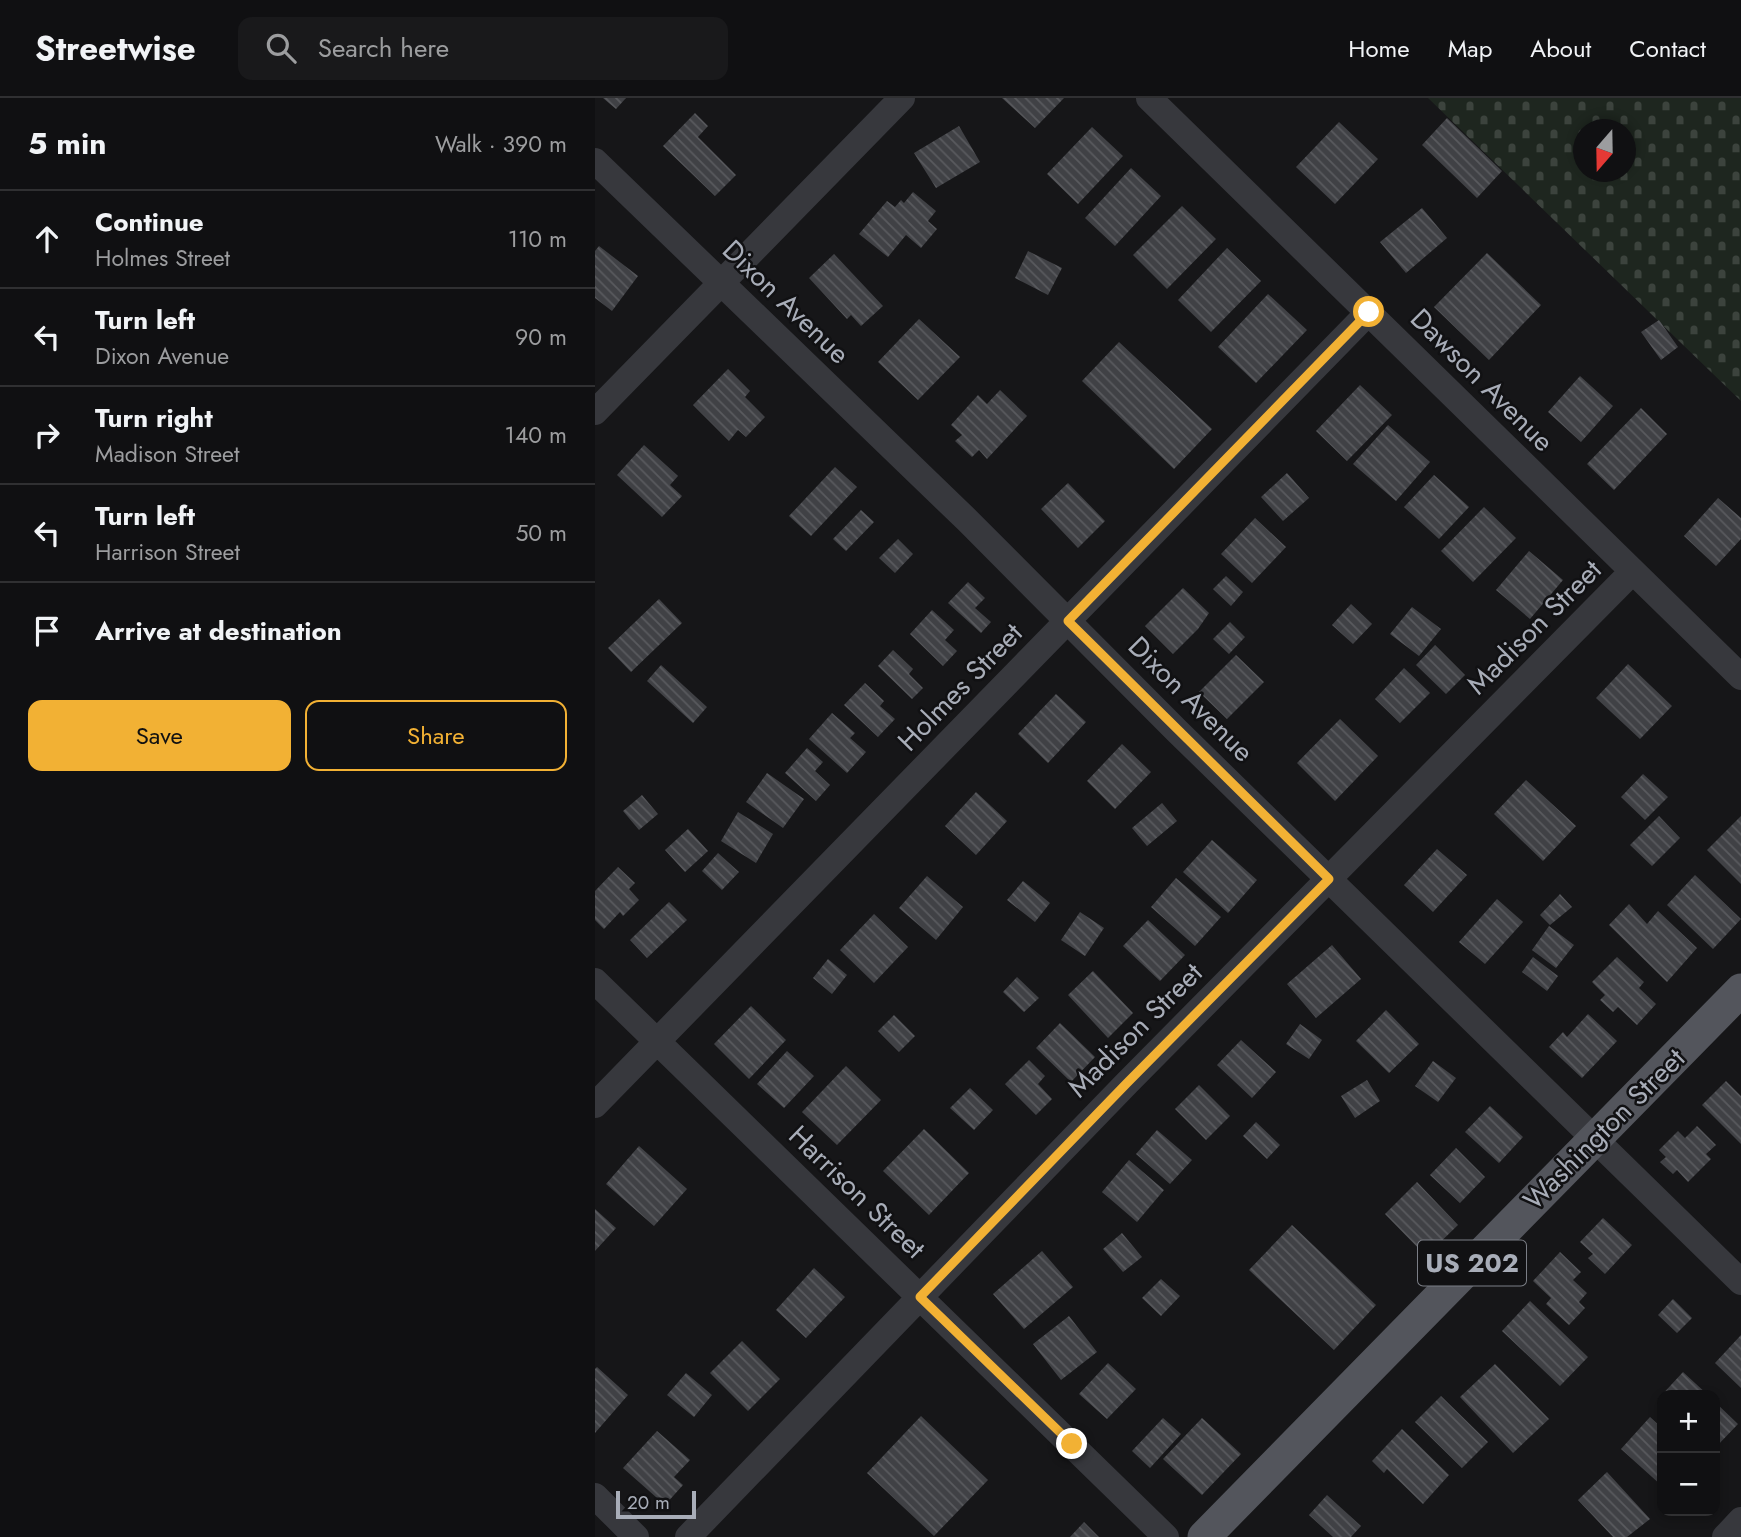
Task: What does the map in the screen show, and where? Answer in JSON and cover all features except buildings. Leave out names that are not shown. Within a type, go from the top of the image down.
[{"type":"main road","name":"Washington Street","points":[[1204,1537],[1741,990]]},
{"type":"street","points":[[595,412],[902,98]]},
{"type":"street","name":"Dawson Avenue","points":[[1149,98],[1741,677]]},
{"type":"street","name":"Dixon Avenue","points":[[595,161],[968,521],[1741,1283]]},
{"type":"street","name":"Holmes Street","points":[[595,1105],[1369,312]]},
{"type":"street","name":"Madison Street","points":[[688,1537],[1127,1083],[1632,572]]},
{"type":"street","name":"Harrison Street","points":[[595,981],[1166,1537]]},
{"type":"street","points":[[595,1496],[636,1537]]},
{"type":"street","points":[[1725,1537],[1741,1520]]},
{"type":"green space","points":[[1428,98],[1741,98],[1741,401]]},
{"type":"route","points":[[1072,1444],[920,1297],[1329,879],[1177,732],[1068,621],[1369,312]]}]
